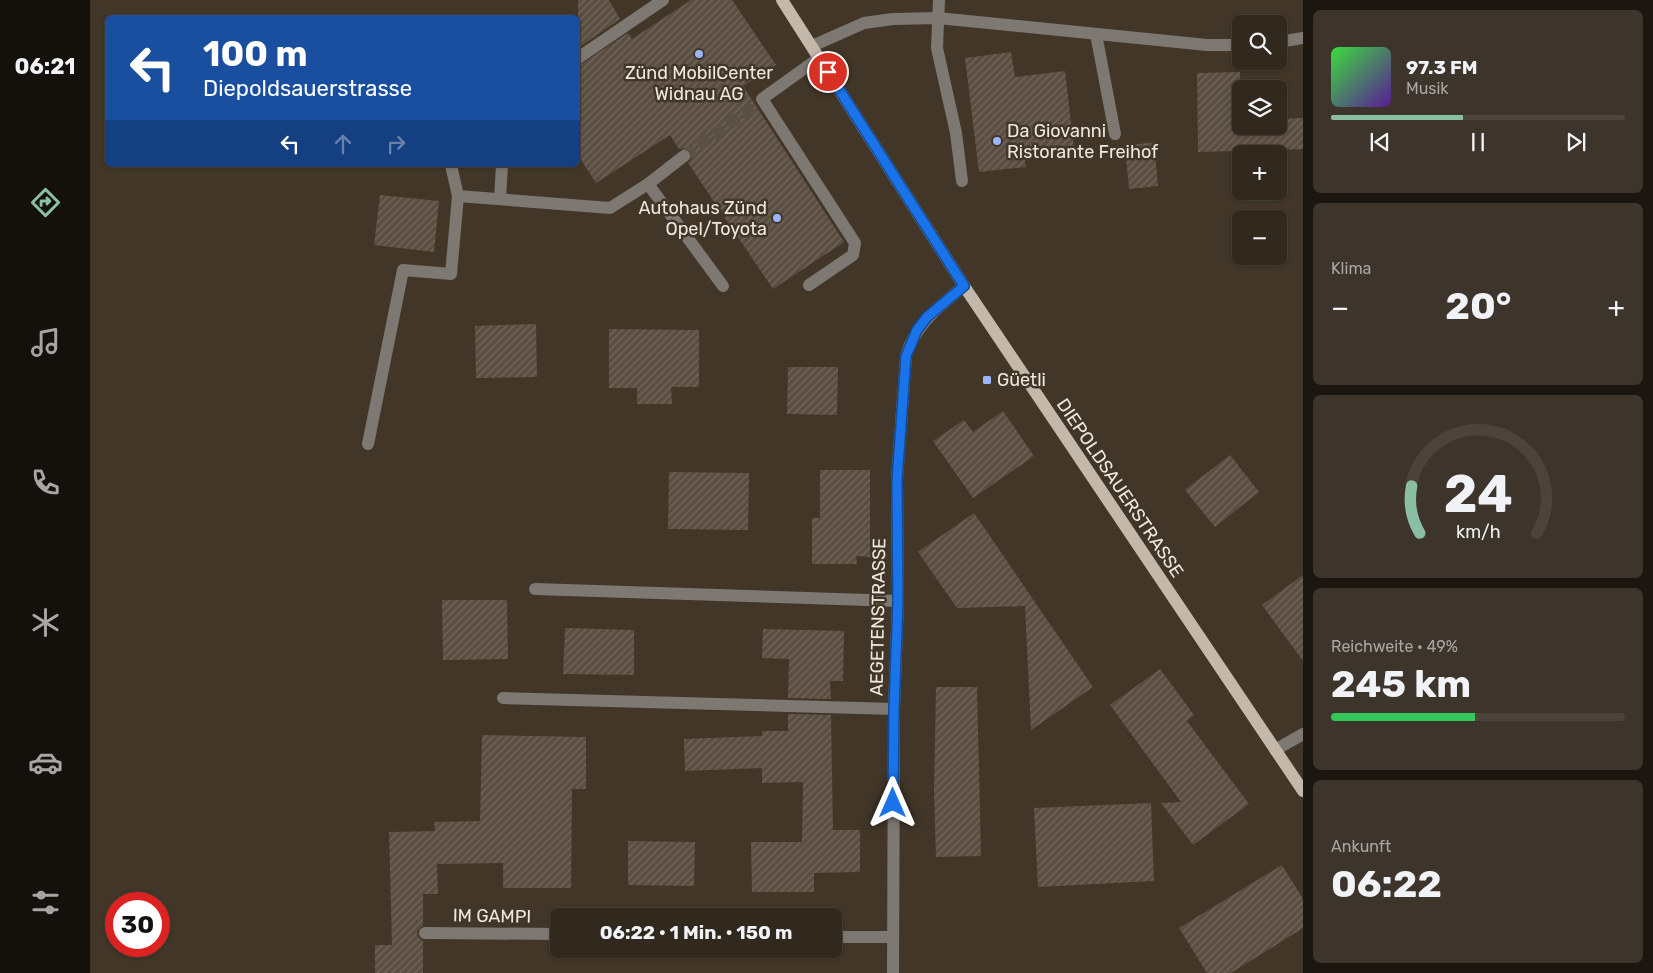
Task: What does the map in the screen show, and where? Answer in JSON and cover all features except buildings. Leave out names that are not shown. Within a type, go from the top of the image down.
[{"type":"main road","name":"DIEPOLDSAUERSTRASSE","points":[[782,0],[964,286],[1303,791]]},
{"type":"street","points":[[580,56],[644,5],[663,0]]},
{"type":"street","points":[[939,0],[937,48],[956,133],[962,181]]},
{"type":"street","points":[[812,46],[864,23],[893,19],[938,18],[1207,45],[1232,45]]},
{"type":"street","points":[[1096,34],[1115,134]]},
{"type":"street","points":[[1287,41],[1303,38]]},
{"type":"street","points":[[810,284],[853,255],[855,243],[759,102],[819,58]]},
{"type":"street","points":[[458,196],[610,208],[648,184],[684,156]]},
{"type":"street","points":[[368,444],[403,270],[451,274],[458,196],[451,167]]},
{"type":"street","points":[[500,199],[502,167]]},
{"type":"street","points":[[648,184],[723,286]]},
{"type":"street","name":"AEGETENSTRASSE","points":[[893,973],[894,709],[898,601],[897,480],[906,356],[917,330],[927,317],[964,286]]},
{"type":"street","points":[[535,589],[898,601]]},
{"type":"street","points":[[503,698],[894,709]]},
{"type":"street","points":[[1275,750],[1303,734]]},
{"type":"street","name":"IM GAMPI","points":[[425,933],[550,934]]},
{"type":"street","points":[[842,937],[892,936]]},
{"type":"tunnel","points":[[684,156],[756,105]]},
{"type":"place","name":"Zünd MobilCenter Widnau AG","points":[[699,54]]},
{"type":"place","name":"Da Giovanni Ristorante Freihof","points":[[997,141]]},
{"type":"place","name":"Autohaus Zünd Opel/Toyota","points":[[777,218]]},
{"type":"place","name":"Güetli","points":[[987,380]]},
{"type":"route","points":[[828,72],[863,130],[964,286],[927,317],[910,342],[906,356],[897,480],[898,601],[893,803]]}]
